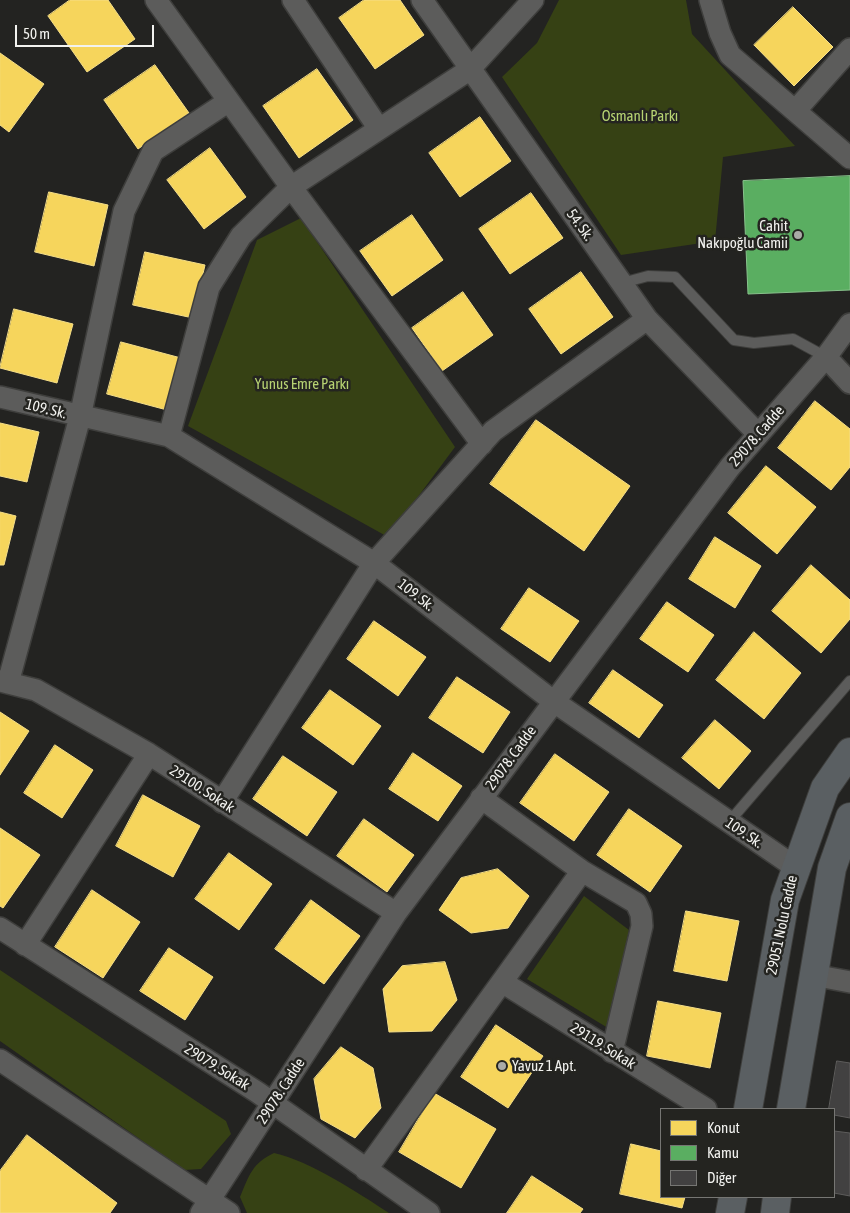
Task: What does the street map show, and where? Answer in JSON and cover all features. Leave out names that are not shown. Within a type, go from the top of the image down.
[{"type":"main road","name":"29051 Nolu Cadde","points":[[748,1108],[784,909],[795,867],[825,788],[850,752]]},
{"type":"main road","points":[[791,1108],[832,868],[850,817]]},
{"type":"main road","points":[[730,1213],[733,1198]]},
{"type":"main road","points":[[776,1213],[777,1198]]},
{"type":"street","points":[[156,0],[291,187],[482,444]]},
{"type":"street","points":[[293,0],[379,129]]},
{"type":"street","name":"54. Sk.","points":[[422,0],[469,70],[648,319],[758,434]]},
{"type":"street","points":[[169,436],[209,286],[241,236],[291,187],[469,70],[533,0]]},
{"type":"street","points":[[710,0],[720,33],[730,55],[850,158]]},
{"type":"street","points":[[796,110],[850,49]]},
{"type":"street","points":[[4,682],[80,417],[124,211],[153,151],[229,101]]},
{"type":"street","points":[[222,802],[374,563],[493,431],[648,319]]},
{"type":"street","name":"29078. Cadde","points":[[206,1207],[396,913],[724,474],[826,356],[850,324]]},
{"type":"street","points":[[826,356],[850,384]]},
{"type":"street","name":"109. Sk.","points":[[0,397],[169,436],[282,504],[374,563],[553,701],[795,867]]},
{"type":"street","name":"29100. Sokak","points":[[4,682],[36,690],[149,754],[396,913]]},
{"type":"street","points":[[25,945],[149,754]]},
{"type":"street","points":[[482,798],[582,872],[636,904],[641,914],[642,926],[612,1052]]},
{"type":"street","points":[[366,1170],[582,872]]},
{"type":"street","name":"29079. Sokak","points":[[0,928],[274,1104],[429,1213]]},
{"type":"street","points":[[813,975],[850,982]]},
{"type":"street","name":"29119. Sokak","points":[[502,982],[704,1108]]},
{"type":"street","points":[[0,1060],[206,1207],[229,1213]]},
{"type":"lane","points":[[622,283],[648,276],[675,277],[734,340],[754,344],[793,339],[826,356]]},
{"type":"lane","points":[[728,822],[850,681]]},
{"type":"green space","name":"Osmanlı Parkı","points":[[559,0],[686,0],[692,34],[795,146],[723,157],[715,241],[621,255],[502,77],[537,43]]},
{"type":"green space","name":"Yunus Emre Parkı","points":[[301,218],[455,447],[388,537],[188,426],[257,240]]},
{"type":"green space","points":[[584,896],[629,930],[608,1028],[527,979]]},
{"type":"green space","points":[[0,970],[226,1121],[231,1134],[201,1169],[184,1170],[0,1041]]},
{"type":"green space","points":[[274,1153],[318,1170],[389,1213],[247,1213],[240,1197],[246,1183],[256,1166]]},
{"type":"building: Konut","points":[[70,0],[108,0],[135,39],[87,72],[48,16]]},
{"type":"building: Konut","points":[[364,0],[400,0],[424,35],[375,69],[339,18]]},
{"type":"building: Konut","points":[[793,7],[833,47],[794,86],[754,45]]},
{"type":"building: Konut","points":[[0,53],[44,84],[9,132],[0,125]]},
{"type":"building: Konut","points":[[155,65],[189,113],[138,149],[104,100]]},
{"type":"building: Konut","points":[[317,69],[353,120],[299,158],[263,106]]},
{"type":"building: Konut","points":[[480,117],[511,161],[460,197],[429,153]]},
{"type":"building: Konut","points":[[210,148],[246,197],[204,229],[167,180]]},
{"type":"building: Konut","points":[[49,192],[108,205],[94,266],[35,252]]},
{"type":"building: Konut","points":[[531,193],[563,238],[510,274],[479,229]]},
{"type":"building: Konut","points":[[412,215],[443,260],[392,296],[360,251]]},
{"type":"building: Konut","points":[[145,252],[205,265],[193,318],[133,305]]},
{"type":"building: Konut","points":[[581,272],[613,317],[561,354],[529,309]]},
{"type":"building: Konut","points":[[463,292],[493,335],[442,371],[412,328]]},
{"type":"building: Konut","points":[[14,309],[73,324],[57,383],[0,368]]},
{"type":"building: Konut","points":[[121,342],[181,358],[167,410],[107,394]]},
{"type":"building: Konut","points":[[815,401],[850,429],[850,467],[831,490],[778,448]]},
{"type":"building: Konut","points":[[536,420],[630,486],[584,551],[490,484]]},
{"type":"building: Konut","points":[[0,423],[39,432],[27,482],[0,476]]},
{"type":"building: Konut","points":[[766,466],[816,507],[777,554],[728,513]]},
{"type":"building: Konut","points":[[0,512],[16,516],[4,565],[0,565]]},
{"type":"building: Konut","points":[[715,537],[761,566],[735,608],[689,579]]},
{"type":"building: Konut","points":[[811,565],[850,600],[850,619],[821,653],[772,611]]},
{"type":"building: Konut","points":[[529,588],[579,621],[550,662],[501,629]]},
{"type":"building: Konut","points":[[667,602],[714,635],[688,672],[640,639]]},
{"type":"building: Konut","points":[[374,621],[426,657],[398,696],[347,659]]},
{"type":"building: Konut","points":[[754,632],[801,673],[764,719],[716,680]]},
{"type":"building: Konut","points":[[613,670],[663,705],[639,738],[589,703]]},
{"type":"building: Konut","points":[[457,677],[510,712],[483,753],[429,718]]},
{"type":"building: Konut","points":[[330,690],[381,726],[353,765],[302,728]]},
{"type":"building: Konut","points":[[0,712],[29,731],[0,775]]},
{"type":"building: Konut","points":[[715,720],[751,751],[719,789],[682,758]]},
{"type":"building: Konut","points":[[55,745],[93,770],[62,818],[24,793]]},
{"type":"building: Konut","points":[[413,753],[462,786],[438,821],[389,789]]},
{"type":"building: Konut","points":[[555,754],[609,792],[574,841],[520,803]]},
{"type":"building: Konut","points":[[283,756],[337,792],[307,836],[253,799]]},
{"type":"building: Konut","points":[[143,795],[200,826],[173,877],[116,846]]},
{"type":"building: Konut","points":[[629,809],[682,846],[650,892],[597,855]]},
{"type":"building: Konut","points":[[364,819],[414,855],[387,892],[337,856]]},
{"type":"building: Konut","points":[[0,828],[40,855],[3,908],[0,906]]},
{"type":"building: Konut","points":[[229,853],[272,884],[239,930],[195,899]]},
{"type":"building: Konut","points":[[498,869],[529,896],[508,928],[471,933],[439,910],[461,878]]},
{"type":"building: Konut","points":[[92,890],[140,922],[103,978],[55,947]]},
{"type":"building: Konut","points":[[311,900],[360,936],[324,984],[275,949]]},
{"type":"building: Konut","points":[[686,911],[739,921],[727,981],[674,971]]},
{"type":"building: Konut","points":[[169,948],[213,977],[185,1020],[140,991]]},
{"type":"building: Konut","points":[[445,962],[457,1000],[432,1031],[389,1032],[383,989],[402,966]]},
{"type":"building: Konut","points":[[658,1001],[721,1013],[710,1068],[647,1056]]},
{"type":"building: Konut","name":"Yavuz 1 Apt.","points":[[496,1025],[543,1056],[508,1108],[461,1077]]},
{"type":"building: Konut","points":[[341,1047],[373,1068],[381,1108],[355,1138],[321,1119],[314,1079]]},
{"type":"building: Konut","points":[[434,1093],[496,1129],[461,1188],[399,1152]]},
{"type":"building: Konut","points":[[27,1135],[117,1203],[110,1213],[0,1213],[0,1171]]},
{"type":"building: Konut","points":[[631,1144],[660,1151],[660,1198],[685,1198],[682,1208],[620,1194]]},
{"type":"building: Konut","points":[[532,1176],[583,1209],[580,1213],[507,1213]]},
{"type":"building: Kamu","name":"Cahit Nakıpoğlu Camii","points":[[850,176],[850,290],[748,294],[743,181]]},
{"type":"building: Diğer","points":[[837,1061],[850,1063],[850,1118],[835,1115],[835,1108],[829,1108]]},
{"type":"building: Diğer","points":[[835,1131],[850,1133],[850,1196],[835,1193]]},
{"type":"place","name":"Cahit Nakıpoğlu Camii","points":[[798,235]]},
{"type":"place","name":"Yavuz 1 Apt.","points":[[502,1066]]}]
